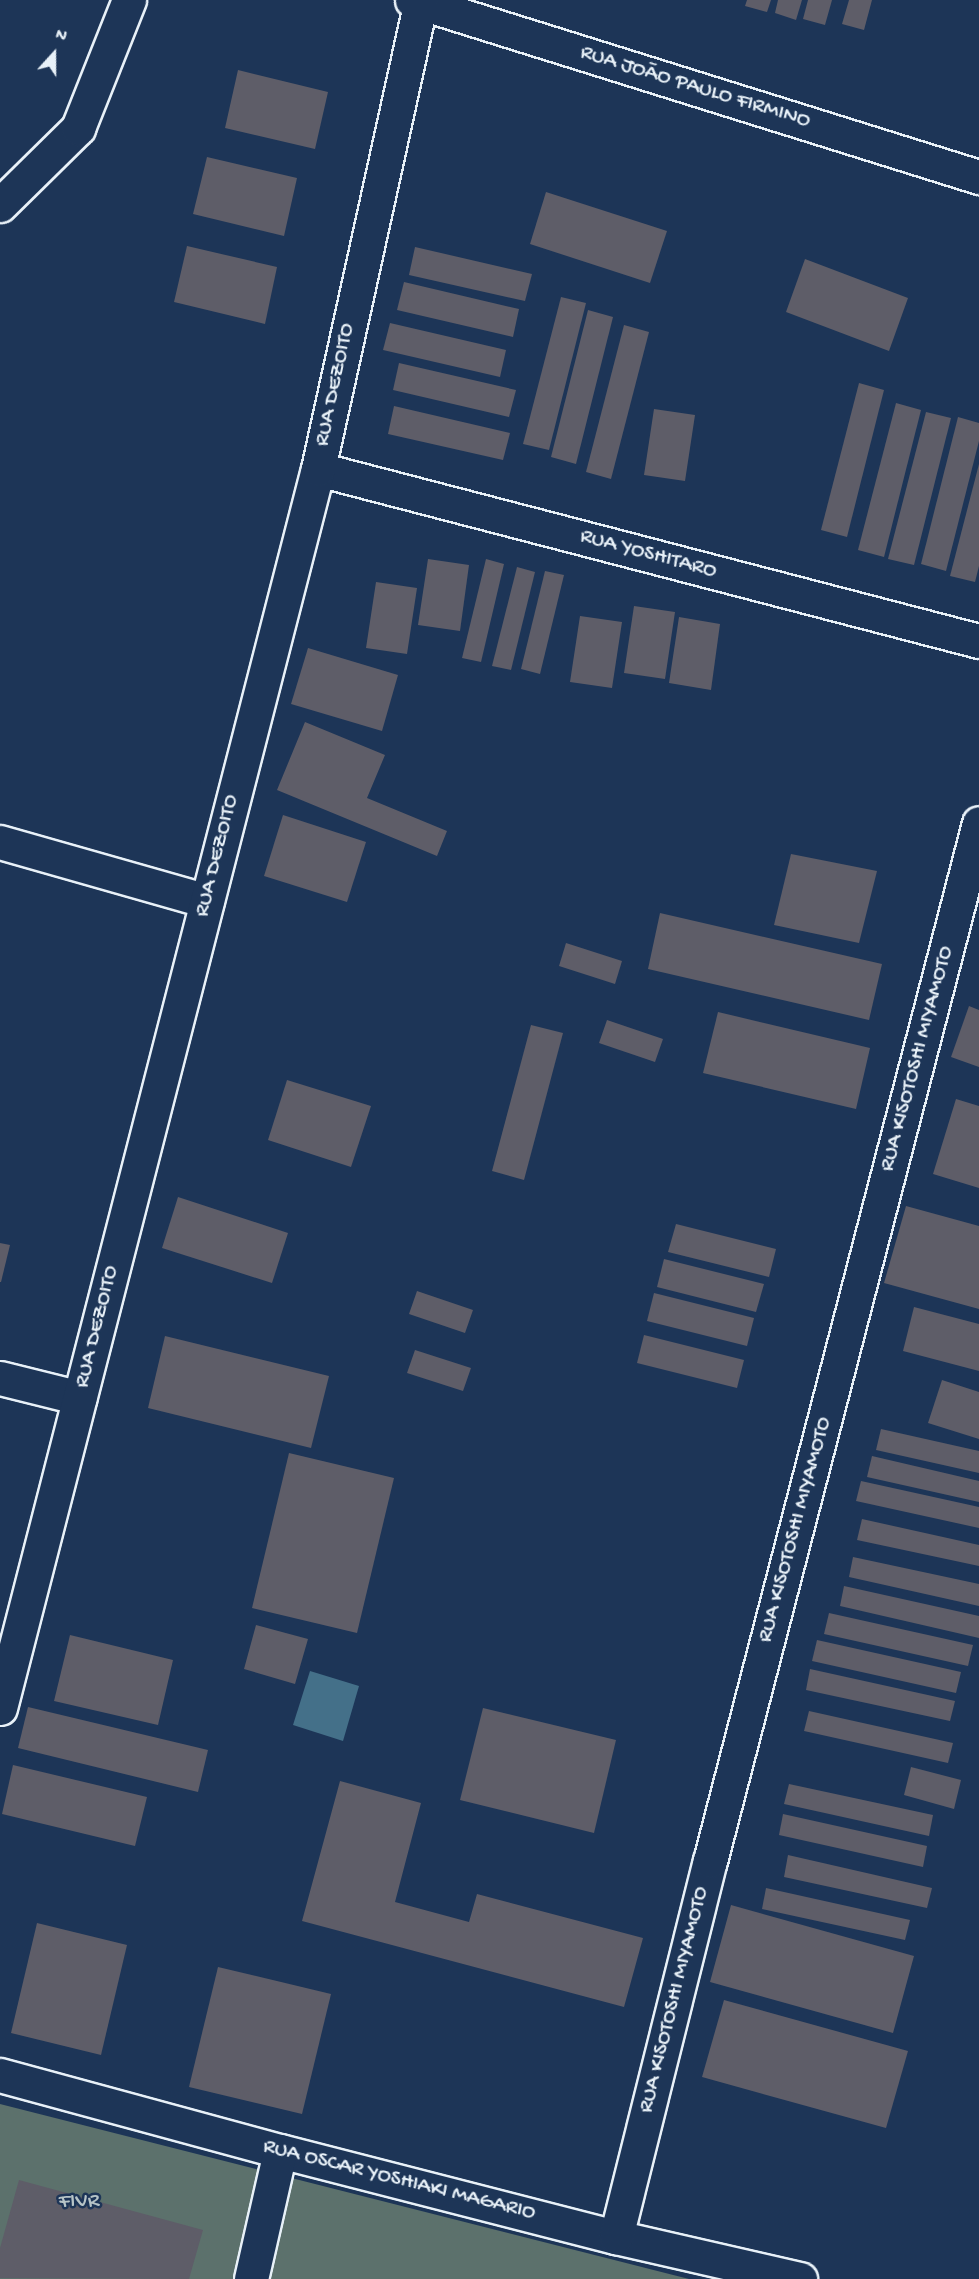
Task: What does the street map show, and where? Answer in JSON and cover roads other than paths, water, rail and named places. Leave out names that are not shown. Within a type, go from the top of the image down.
[{"type":"street","points":[[0,205],[78,128],[129,0]]},
{"type":"street","name":"RUA JOÃO PAULO FIRMINO","points":[[418,1],[979,177]]},
{"type":"street","name":"RUA DEZOITO","points":[[0,1708],[318,469],[418,1]]},
{"type":"street","name":"RUA YOSHITARO","points":[[318,469],[979,641]]},
{"type":"street","name":"RUA KISOTOSHI MIYAMOTO","points":[[616,2237],[710,1861],[979,823]]},
{"type":"street","points":[[0,842],[207,901]]},
{"type":"street","points":[[0,1378],[80,1398]]},
{"type":"street","name":"RUA OSCAR YOSHIAKI MAGARIO","points":[[0,2075],[280,2151],[616,2237],[800,2279]]},
{"type":"street","points":[[251,2279],[280,2151]]},
{"type":"water","points":[[310,1671],[359,1686],[343,1741],[293,1725]]},
{"type":"park label","name":"FIVR","points":[[79,2203]]}]
